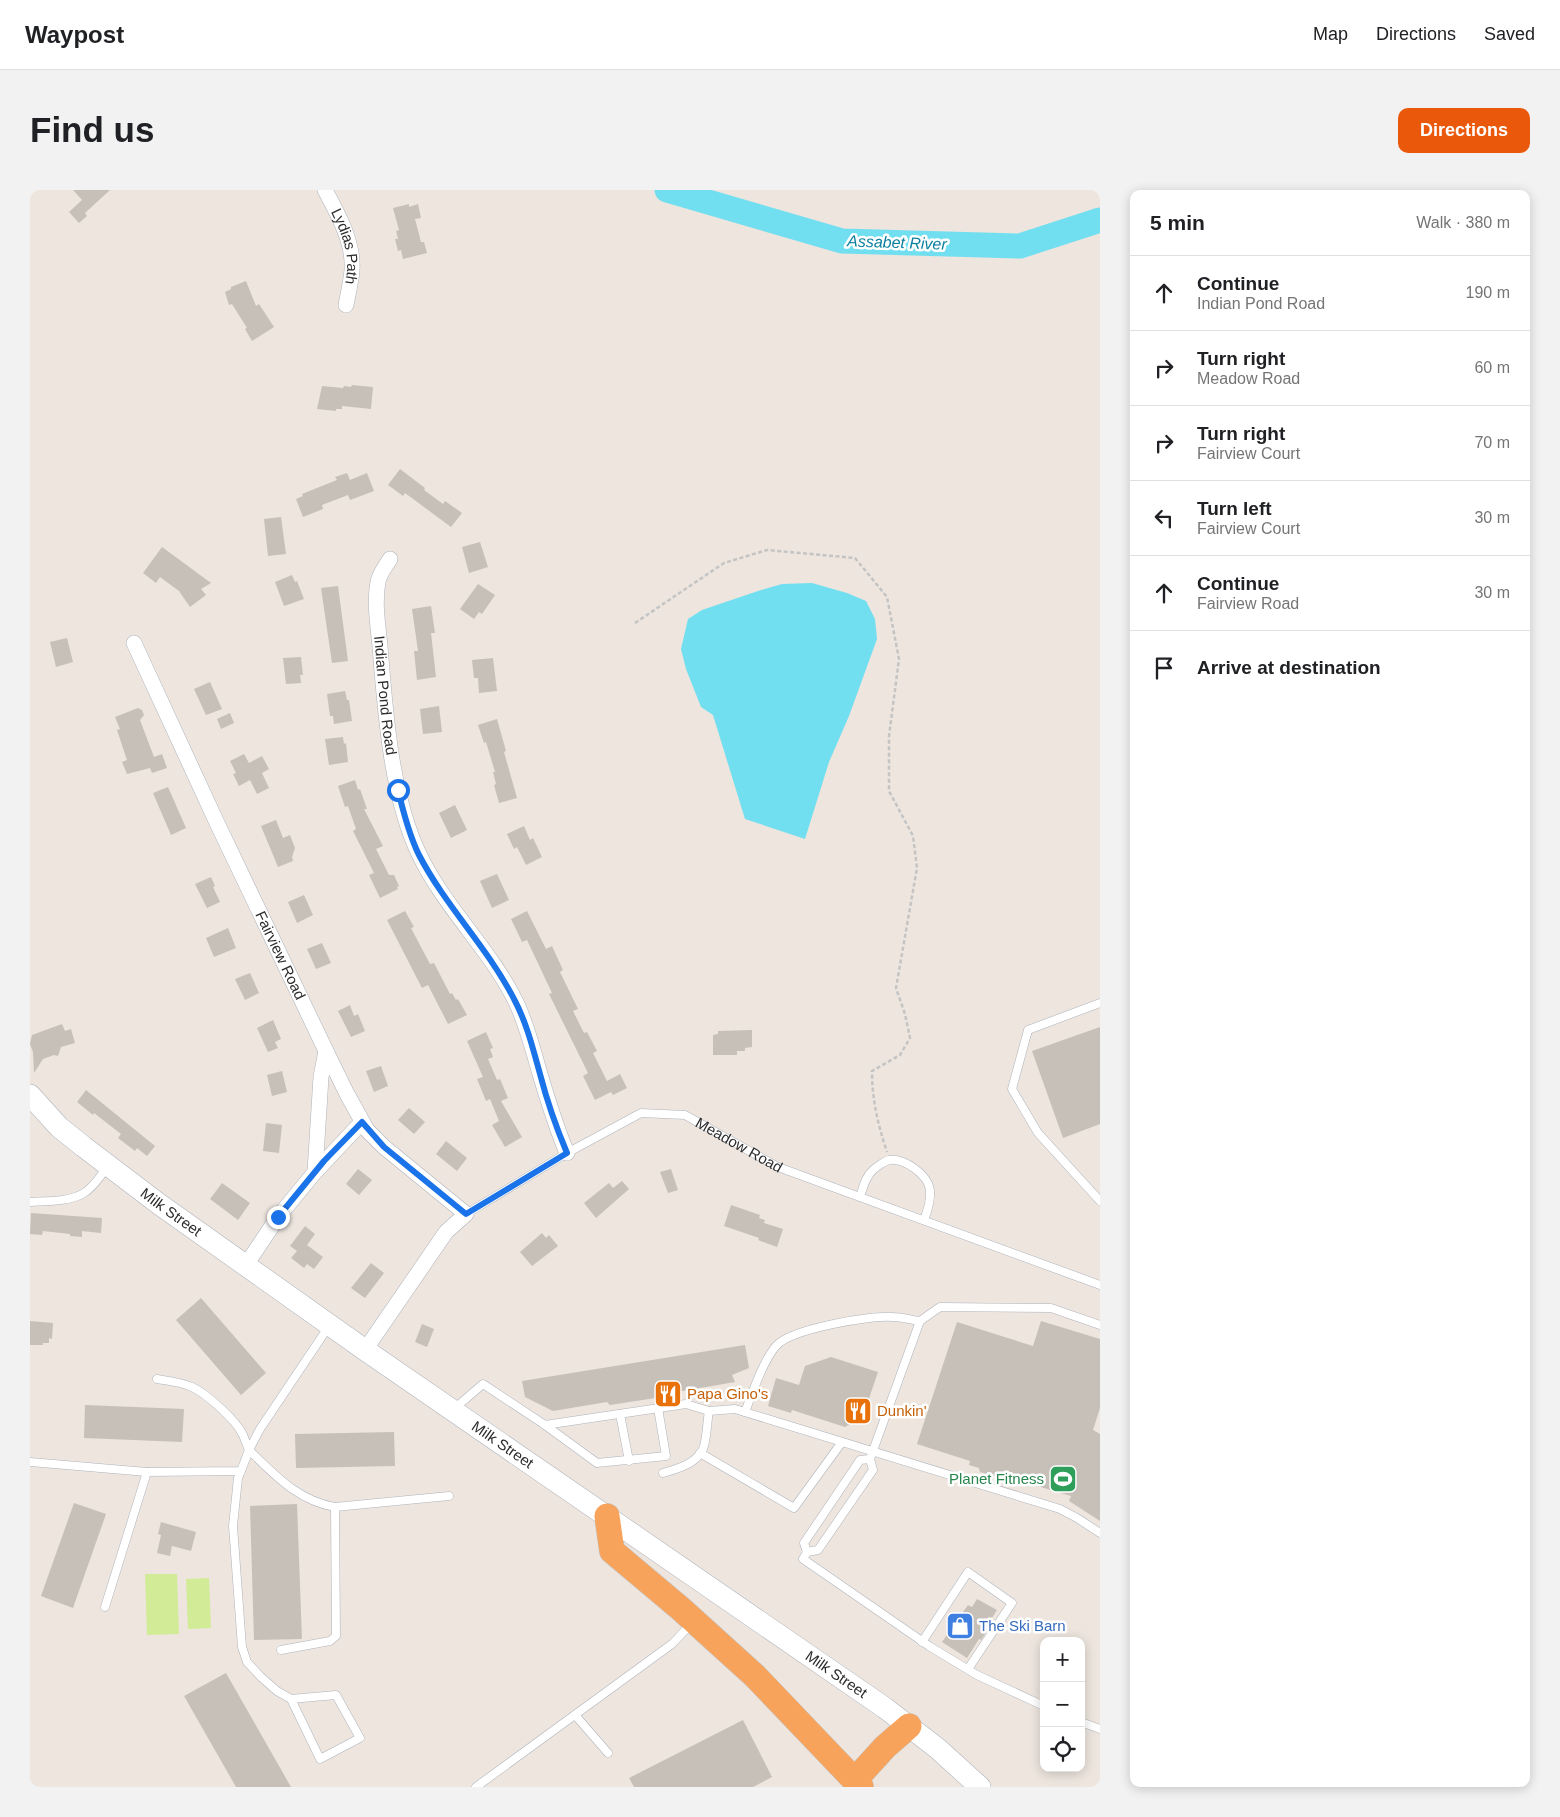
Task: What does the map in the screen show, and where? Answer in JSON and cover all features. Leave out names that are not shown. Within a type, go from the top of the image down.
[{"type":"highway","points":[[607,1516],[612,1551],[694,1620],[755,1676],[858,1784],[884,1747],[909,1726]]},
{"type":"main road","name":"Milk Street","points":[[31,1099],[108,1166],[365,1350],[909,1726],[937,1748],[980,1787]]},
{"type":"street","name":"Lydias Path","points":[[325,190],[340,220],[351,252],[352,270],[346,305]]},
{"type":"street","name":"Indian Pond Road","points":[[390,559],[378,579],[376,593],[382,679],[393,763],[408,826],[419,853],[433,878],[495,966],[515,1002],[528,1030],[554,1122],[567,1153]]},
{"type":"street","name":"Fairview Road","points":[[134,643],[326,1051],[362,1122],[384,1147],[466,1214]]},
{"type":"street","points":[[315,1172],[321,1077],[326,1051]]},
{"type":"street","points":[[246,1265],[278,1217],[315,1172],[362,1122]]},
{"type":"street","name":"Meadow Road","points":[[365,1350],[446,1232],[466,1214]]},
{"type":"lane","points":[[1100,1004],[1028,1030],[1012,1089],[1038,1134],[1100,1201]]},
{"type":"lane","name":"Meadow Road","points":[[466,1214],[567,1153],[641,1113],[685,1115],[778,1167],[1100,1285]]},
{"type":"lane","points":[[860,1198],[866,1180],[873,1169],[889,1160],[908,1164],[922,1175],[930,1188],[930,1204],[924,1220]]},
{"type":"lane","points":[[30,1202],[75,1197],[86,1192],[108,1166]]},
{"type":"lane","points":[[1040,1704],[968,1669],[922,1642],[802,1558],[807,1552],[818,1550],[873,1470],[872,1455],[920,1322],[940,1306],[1051,1308],[1100,1325]]},
{"type":"lane","points":[[744,1412],[761,1372],[776,1345],[800,1331],[845,1322],[893,1316],[920,1322]]},
{"type":"lane","points":[[291,1699],[336,1695],[360,1738],[320,1758],[291,1699],[277,1691],[260,1677],[247,1662],[242,1647],[233,1526],[238,1478],[248,1450],[330,1325]]},
{"type":"lane","points":[[157,1380],[192,1387],[204,1395],[235,1424],[243,1434],[248,1450],[287,1487],[312,1501],[335,1507],[450,1496]]},
{"type":"lane","points":[[453,1410],[483,1384],[597,1463],[666,1456],[658,1408]]},
{"type":"lane","points":[[546,1426],[686,1404],[709,1410],[735,1410],[842,1442],[872,1455],[1060,1510],[1077,1518],[1100,1533]]},
{"type":"lane","points":[[663,1472],[682,1468],[703,1450],[709,1410]]},
{"type":"lane","points":[[620,1414],[629,1461]]},
{"type":"lane","points":[[700,1453],[794,1508],[842,1442]]},
{"type":"lane","points":[[807,1552],[804,1543],[860,1460],[872,1455]]},
{"type":"lane","points":[[30,1462],[147,1472],[241,1470]]},
{"type":"lane","points":[[105,1607],[147,1472]]},
{"type":"lane","points":[[281,1650],[330,1641],[336,1636],[335,1507]]},
{"type":"lane","points":[[922,1642],[968,1572],[1012,1604],[968,1669]]},
{"type":"lane","points":[[476,1787],[672,1644],[694,1620]]},
{"type":"lane","points":[[575,1715],[608,1753]]},
{"type":"lane","points":[[1085,1723],[1100,1729]]},
{"type":"path","points":[[635,623],[724,563],[767,550],[855,558],[887,597],[899,659],[889,736],[889,790],[913,836],[917,868],[896,988],[905,1014],[910,1038],[900,1055],[872,1071],[872,1093],[876,1121],[889,1160]]},
{"type":"green space","points":[[145,1574],[177,1574],[179,1634],[147,1635]]},
{"type":"green space","points":[[209,1578],[211,1628],[188,1629],[186,1579]]},
{"type":"water","points":[[812,583],[847,593],[866,601],[875,619],[877,639],[849,716],[829,762],[805,839],[745,819],[713,715],[701,707],[686,669],[681,649],[688,619],[702,610],[782,584]]},
{"type":"building","points":[[73,190],[110,190],[85,213],[87,216],[79,223],[69,212],[82,200]]},
{"type":"building","points":[[409,204],[409,207],[418,204],[421,218],[415,219],[421,242],[424,242],[427,253],[403,259],[401,250],[398,251],[395,239],[398,239],[396,231],[399,230],[393,208]]},
{"type":"building","points":[[246,281],[256,306],[259,304],[274,327],[252,341],[245,329],[247,328],[232,304],[229,305],[225,292],[231,289],[231,287]]},
{"type":"building","points":[[352,385],[373,387],[371,409],[342,406],[342,409],[336,409],[336,411],[317,409],[322,386],[343,388],[344,386],[351,387]]},
{"type":"building","points":[[400,469],[443,504],[445,501],[462,513],[451,527],[405,493],[403,496],[388,485]]},
{"type":"building","points":[[347,473],[350,480],[367,473],[374,491],[350,500],[348,495],[322,505],[323,509],[303,517],[296,499],[303,496],[302,494],[337,480],[335,477]]},
{"type":"building","points":[[281,517],[286,554],[268,556],[264,519]]},
{"type":"building","points":[[480,542],[488,567],[469,573],[462,547]]},
{"type":"building","points":[[162,547],[211,583],[201,589],[206,595],[190,607],[179,591],[160,577],[156,583],[143,573]]},
{"type":"building","points":[[292,575],[295,582],[297,581],[304,599],[284,606],[275,582]]},
{"type":"building","points":[[478,584],[495,595],[482,614],[479,612],[474,619],[460,609]]},
{"type":"building","points":[[338,586],[348,661],[332,663],[321,588]]},
{"type":"building","points":[[431,606],[435,633],[431,633],[436,677],[417,680],[414,651],[418,651],[412,609]]},
{"type":"building","points":[[67,638],[73,662],[56,667],[50,642]]},
{"type":"building","points":[[301,657],[303,675],[300,675],[301,683],[286,684],[283,658]]},
{"type":"building","points":[[493,658],[497,691],[479,693],[478,678],[474,678],[472,660]]},
{"type":"building","points":[[210,682],[222,709],[206,715],[194,689]]},
{"type":"building","points":[[345,691],[347,700],[349,700],[352,721],[334,724],[333,716],[330,716],[327,694]]},
{"type":"building","points":[[439,706],[442,732],[423,734],[420,709]]},
{"type":"building","points":[[138,708],[142,710],[144,715],[140,720],[154,757],[162,754],[167,768],[152,773],[150,768],[127,774],[122,762],[127,760],[117,730],[120,729],[115,717]]},
{"type":"building","points":[[230,713],[234,723],[221,729],[217,719]]},
{"type":"building","points":[[497,719],[517,798],[499,803],[494,785],[496,784],[493,772],[495,772],[486,742],[484,743],[478,725]]},
{"type":"building","points":[[343,737],[344,744],[346,743],[348,762],[329,765],[325,739]]},
{"type":"building","points":[[244,754],[249,763],[262,756],[269,769],[262,773],[269,788],[257,794],[250,780],[239,786],[233,774],[236,773],[230,761]]},
{"type":"building","points":[[355,780],[367,809],[364,809],[383,846],[376,849],[389,875],[394,875],[399,886],[397,887],[398,889],[380,898],[369,875],[374,873],[353,831],[356,829],[348,806],[345,807],[338,786]]},
{"type":"building","points":[[168,787],[186,828],[171,835],[153,793]]},
{"type":"building","points":[[455,805],[467,830],[451,838],[439,813]]},
{"type":"building","points":[[276,820],[283,838],[290,835],[295,848],[292,857],[293,861],[278,867],[261,826]]},
{"type":"building","points":[[524,826],[530,840],[533,838],[542,857],[526,865],[517,847],[514,849],[507,834]]},
{"type":"building","points":[[497,874],[509,900],[492,908],[480,881]]},
{"type":"building","points":[[211,877],[215,886],[213,887],[220,902],[207,908],[195,884]]},
{"type":"building","points":[[304,895],[313,915],[297,923],[288,902]]},
{"type":"building","points":[[405,911],[414,927],[411,928],[430,964],[434,963],[450,994],[452,993],[456,1000],[458,999],[467,1015],[448,1024],[428,985],[422,988],[387,920]]},
{"type":"building","points":[[527,911],[546,949],[552,946],[563,970],[560,972],[578,1009],[573,1011],[584,1033],[587,1032],[597,1051],[593,1053],[607,1081],[620,1074],[627,1088],[613,1095],[611,1092],[595,1100],[583,1076],[588,1073],[549,994],[552,993],[527,940],[522,942],[511,919]]},
{"type":"building","points":[[228,928],[236,948],[214,957],[206,938]]},
{"type":"building","points":[[322,943],[331,963],[316,969],[307,949]]},
{"type":"building","points":[[250,973],[259,993],[245,1000],[235,979]]},
{"type":"building","points":[[350,1005],[354,1016],[358,1014],[365,1031],[351,1037],[338,1011]]},
{"type":"building","points":[[273,1020],[281,1039],[275,1042],[278,1048],[268,1052],[257,1028]]},
{"type":"building","points":[[62,1024],[65,1031],[71,1029],[75,1043],[61,1047],[58,1056],[54,1055],[43,1059],[34,1073],[33,1052],[30,1044],[32,1035]]},
{"type":"building","points":[[1100,1027],[1100,1124],[1063,1138],[1032,1051]]},
{"type":"building","points":[[752,1030],[752,1047],[745,1048],[745,1051],[737,1051],[737,1055],[713,1055],[713,1035],[718,1034],[718,1031]]},
{"type":"building","points":[[486,1032],[493,1048],[490,1049],[493,1057],[488,1059],[497,1080],[500,1079],[508,1098],[501,1101],[522,1137],[505,1147],[492,1125],[499,1121],[490,1099],[486,1101],[477,1079],[483,1077],[467,1041]]},
{"type":"building","points":[[381,1066],[388,1086],[374,1092],[366,1071]]},
{"type":"building","points":[[282,1071],[287,1092],[272,1096],[267,1075]]},
{"type":"building","points":[[86,1090],[155,1146],[147,1156],[137,1148],[135,1151],[118,1138],[121,1134],[77,1102]]},
{"type":"building","points":[[409,1108],[425,1122],[414,1134],[398,1120]]},
{"type":"building","points":[[266,1123],[282,1125],[279,1153],[263,1151]]},
{"type":"building","points":[[446,1141],[467,1158],[457,1171],[436,1154]]},
{"type":"building","points":[[358,1169],[372,1180],[359,1195],[346,1184]]},
{"type":"building","points":[[671,1169],[678,1190],[668,1193],[660,1172]]},
{"type":"building","points":[[622,1181],[629,1189],[596,1218],[584,1203],[609,1183],[613,1188]]},
{"type":"building","points":[[222,1183],[250,1203],[238,1220],[210,1199]]},
{"type":"building","points":[[731,1205],[760,1215],[759,1218],[765,1220],[764,1223],[783,1229],[777,1247],[758,1240],[759,1238],[724,1226]]},
{"type":"building","points":[[31,1213],[102,1218],[101,1233],[82,1231],[82,1237],[43,1231],[42,1235],[30,1234]]},
{"type":"building","points":[[305,1226],[315,1234],[307,1245],[323,1257],[314,1269],[307,1264],[304,1268],[291,1258],[297,1251],[290,1246]]},
{"type":"building","points":[[542,1233],[546,1238],[549,1235],[558,1246],[532,1266],[520,1252]]},
{"type":"building","points":[[371,1263],[384,1273],[365,1298],[351,1288]]},
{"type":"building","points":[[201,1298],[266,1373],[241,1395],[176,1320]]},
{"type":"building","points":[[30,1321],[53,1323],[52,1339],[49,1338],[49,1343],[30,1345]]},
{"type":"building","points":[[1041,1321],[1100,1339],[1100,1408],[1093,1430],[1100,1434],[1100,1521],[1069,1501],[1071,1496],[1010,1478],[1006,1480],[980,1472],[979,1468],[969,1465],[970,1461],[917,1444],[957,1322],[1033,1346]]},
{"type":"building","points":[[422,1324],[434,1329],[427,1347],[415,1342]]},
{"type":"building","points":[[745,1345],[749,1368],[732,1375],[735,1382],[665,1394],[662,1397],[610,1405],[607,1402],[553,1411],[525,1397],[522,1381]]},
{"type":"building","points":[[831,1357],[878,1372],[863,1416],[845,1427],[792,1410],[791,1413],[768,1406],[776,1378],[799,1385],[805,1366]]},
{"type":"building","points":[[85,1405],[184,1409],[182,1442],[84,1438]]},
{"type":"building","points":[[394,1432],[395,1466],[296,1468],[295,1434]]},
{"type":"building","points":[[74,1503],[106,1514],[73,1608],[41,1596]]},
{"type":"building","points":[[297,1504],[302,1639],[254,1640],[250,1506]]},
{"type":"building","points":[[161,1522],[196,1532],[191,1551],[172,1546],[170,1556],[157,1553],[161,1535],[158,1534]]},
{"type":"building","points":[[977,1599],[997,1610],[985,1629],[987,1631],[981,1640],[979,1639],[967,1658],[942,1642],[968,1605],[972,1607]]},
{"type":"building","points":[[226,1673],[291,1787],[236,1787],[184,1696]]},
{"type":"building","points":[[743,1720],[772,1777],[753,1787],[634,1787],[629,1778]]},
{"type":"waterway","name":"Assabet River","points":[[667,190],[842,241],[1020,246],[1100,220]]},
{"type":"place","name":"Papa Gino's","points":[[668,1394]]},
{"type":"place","name":"Dunkin'","points":[[858,1411]]},
{"type":"place","name":"Planet Fitness","points":[[1063,1479]]},
{"type":"place","name":"The Ski Barn","points":[[960,1626]]},
{"type":"route","points":[[278,1217],[324,1161],[362,1122],[367,1130],[384,1147],[466,1214],[567,1153],[554,1122],[528,1030],[515,1002],[495,966],[433,878],[419,853],[408,826],[398,790]]}]
